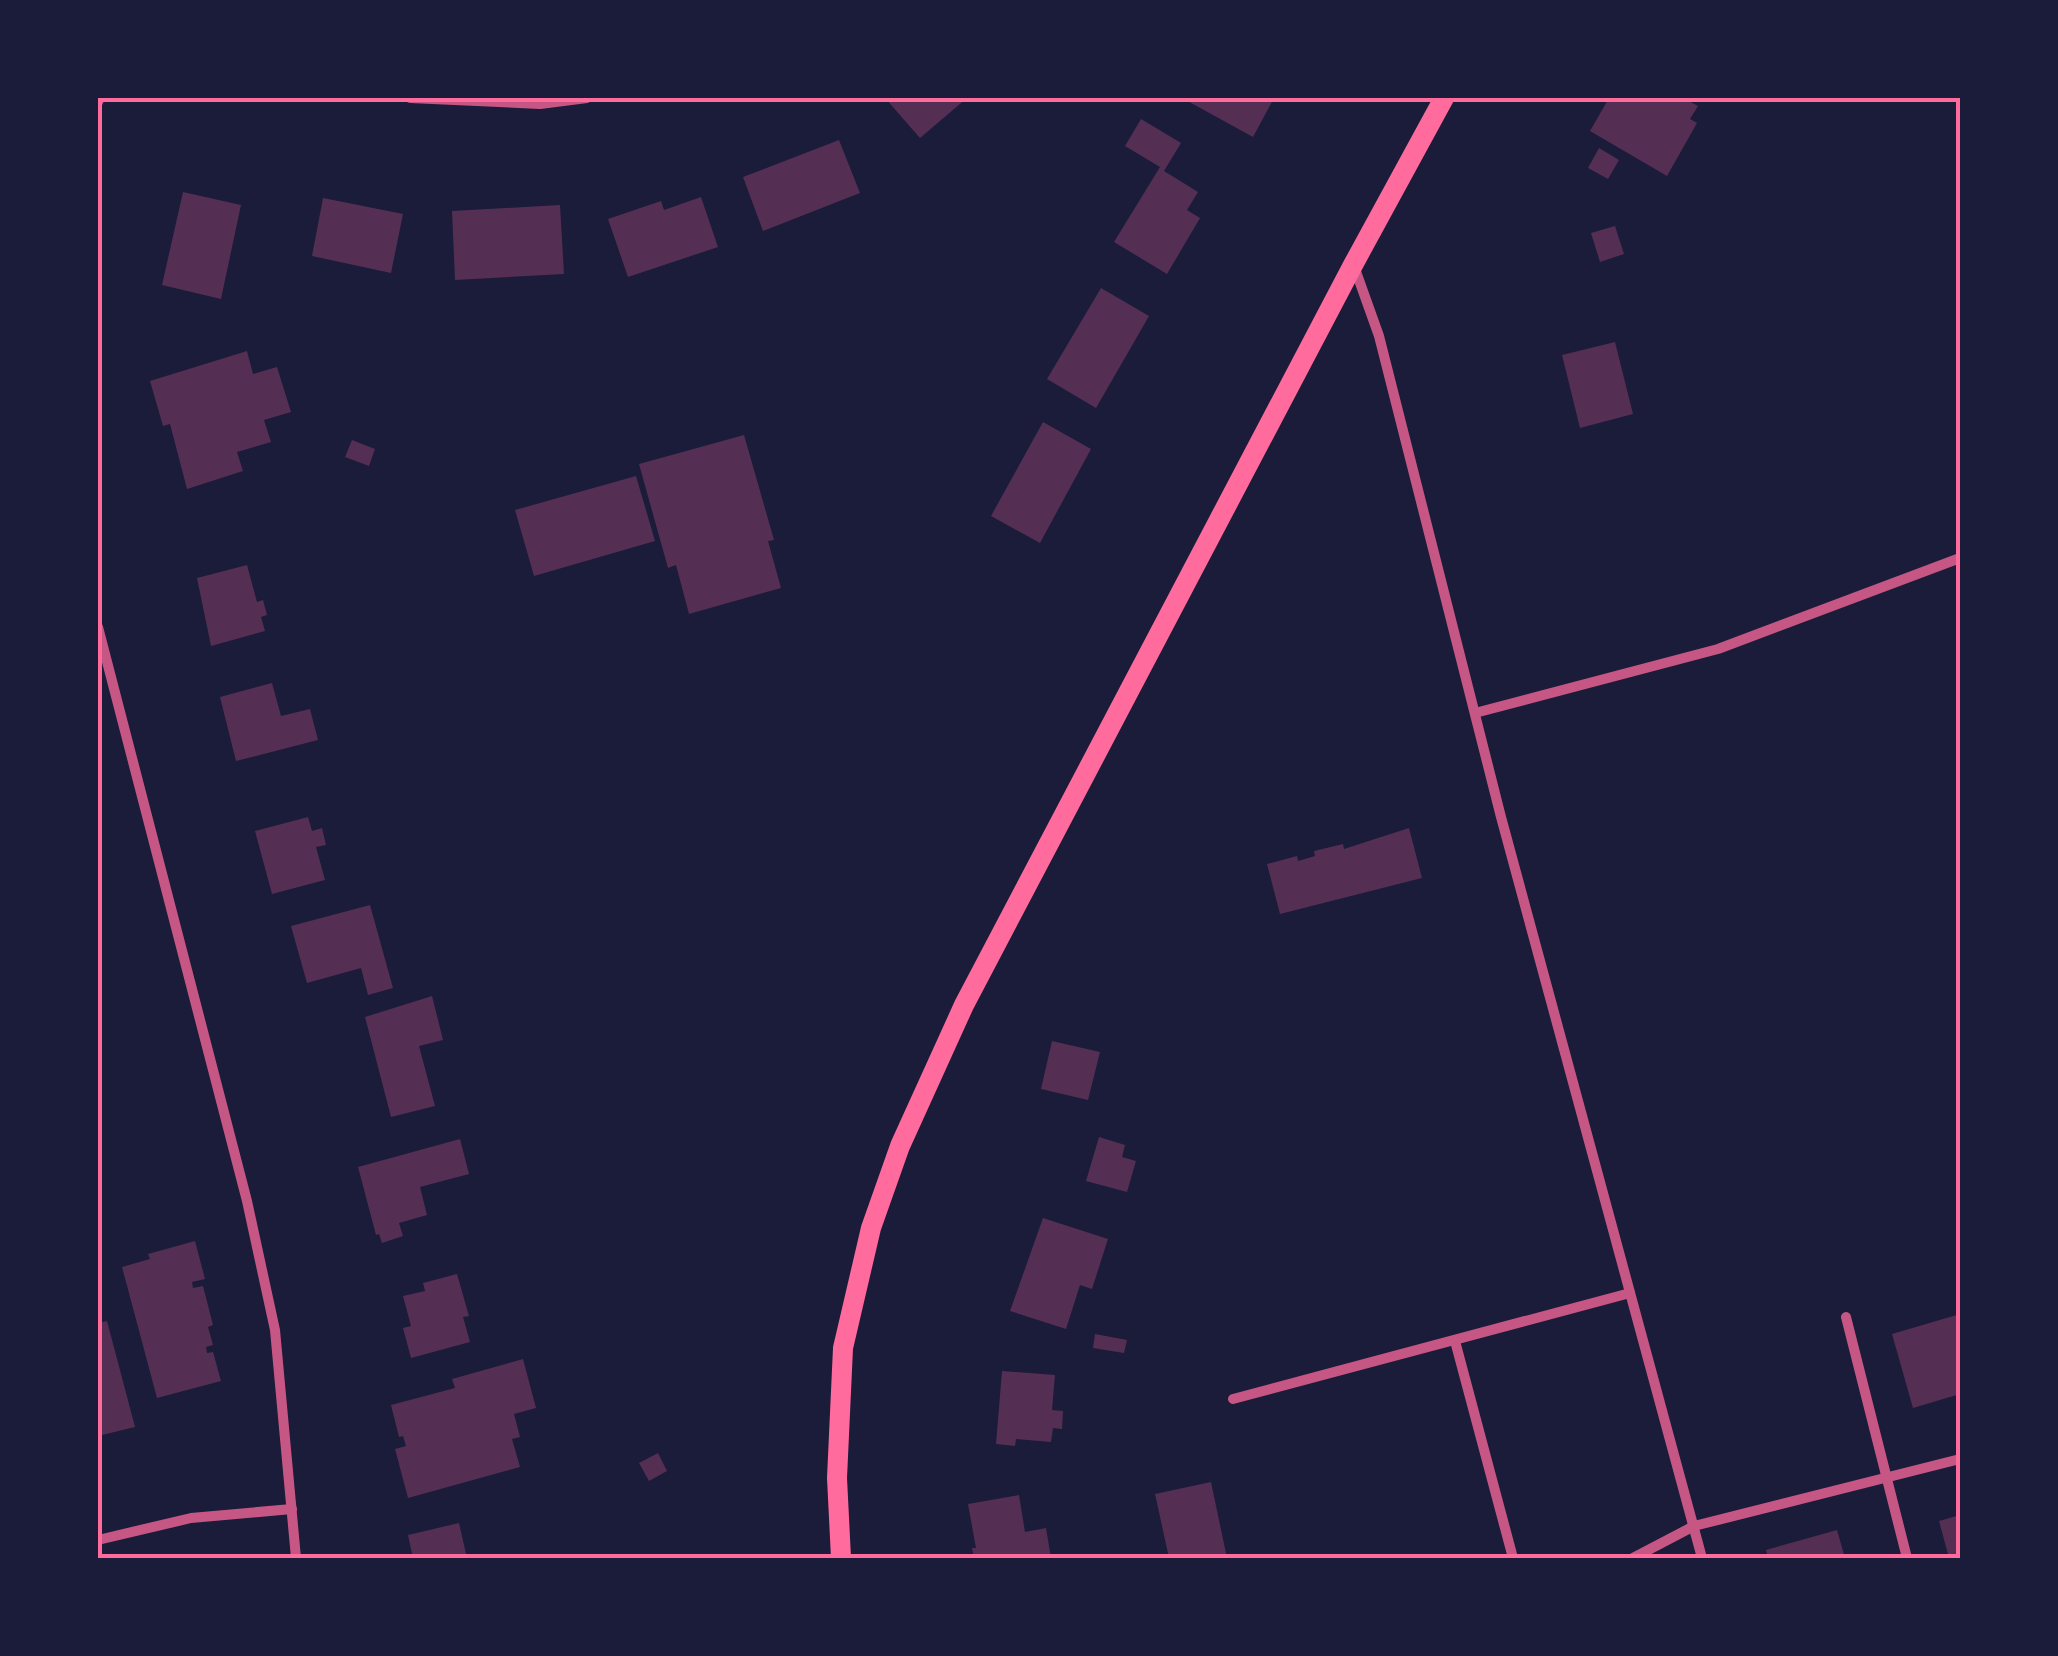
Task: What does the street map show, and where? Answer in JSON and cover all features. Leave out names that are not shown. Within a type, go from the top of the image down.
[{"type":"main road","points":[[841,1558],[837,1478],[843,1348],[871,1228],[900,1146],[964,1006],[1444,98]]},
{"type":"street","points":[[410,98],[540,104],[587,98]]},
{"type":"street","points":[[1353,264],[1380,336],[1475,713],[1702,1558]]},
{"type":"street","points":[[1475,713],[1718,650],[1960,558]]},
{"type":"street","points":[[98,627],[248,1200],[275,1330],[296,1558]]},
{"type":"street","points":[[1234,1399],[1630,1293]]},
{"type":"street","points":[[1846,1317],[1907,1558]]},
{"type":"street","points":[[1454,1341],[1513,1558]]},
{"type":"street","points":[[1634,1558],[1694,1526],[1960,1459]]},
{"type":"street","points":[[98,1540],[191,1518],[292,1510]]},
{"type":"building","points":[[885,98],[967,98],[920,138]]},
{"type":"building","points":[[1182,98],[1274,98],[1253,137]]},
{"type":"building","points":[[1609,98],[1683,98],[1698,106],[1690,119],[1697,123],[1667,176],[1590,131]]},
{"type":"building","points":[[1141,119],[1181,143],[1164,171],[1198,192],[1187,210],[1200,218],[1167,274],[1114,242],[1160,167],[1125,146]]},
{"type":"building","points":[[839,140],[860,193],[763,231],[743,177]]},
{"type":"building","points":[[1599,148],[1619,160],[1608,179],[1588,168]]},
{"type":"building","points":[[183,192],[241,205],[221,299],[162,285]]},
{"type":"building","points":[[701,197],[718,247],[628,277],[608,219],[661,201],[664,210]]},
{"type":"building","points":[[323,198],[403,214],[391,273],[312,256]]},
{"type":"building","points":[[560,205],[564,274],[455,280],[452,211]]},
{"type":"building","points":[[1615,226],[1624,254],[1600,262],[1591,233]]},
{"type":"building","points":[[1101,288],[1149,316],[1096,408],[1047,379]]},
{"type":"building","points":[[1615,342],[1633,414],[1580,428],[1562,355]]},
{"type":"building","points":[[247,351],[253,374],[277,367],[291,412],[264,420],[271,442],[237,452],[243,471],[187,489],[170,424],[163,426],[150,381]]},
{"type":"building","points":[[1043,422],[1091,449],[1040,543],[991,516]]},
{"type":"building","points":[[744,435],[774,540],[768,541],[781,588],[689,614],[676,565],[668,568],[639,464]]},
{"type":"building","points":[[352,440],[375,449],[369,466],[345,457]]},
{"type":"building","points":[[636,476],[655,541],[534,576],[515,510]]},
{"type":"building","points":[[247,565],[257,602],[263,600],[267,615],[261,617],[265,631],[211,646],[197,578]]},
{"type":"building","points":[[272,683],[281,716],[310,709],[318,740],[236,761],[220,697]]},
{"type":"building","points":[[308,817],[312,831],[322,828],[326,845],[316,847],[325,880],[272,894],[255,831]]},
{"type":"building","points":[[1409,828],[1422,878],[1280,914],[1267,864],[1297,856],[1298,861],[1315,856],[1314,851],[1343,844],[1344,849]]},
{"type":"building","points":[[370,905],[393,988],[368,995],[361,968],[307,983],[291,926]]},
{"type":"building","points":[[432,996],[443,1040],[419,1046],[435,1106],[391,1117],[365,1017]]},
{"type":"building","points":[[1052,1041],[1100,1052],[1088,1100],[1041,1089]]},
{"type":"building","points":[[1099,1137],[1125,1145],[1122,1157],[1136,1161],[1127,1192],[1086,1181]]},
{"type":"building","points":[[460,1139],[469,1174],[420,1187],[427,1215],[399,1223],[403,1236],[382,1243],[376,1235],[358,1167]]},
{"type":"building","points":[[1043,1218],[1108,1239],[1092,1289],[1080,1285],[1066,1329],[1010,1311]]},
{"type":"building","points":[[195,1241],[205,1279],[192,1282],[193,1288],[203,1286],[213,1325],[208,1327],[213,1345],[206,1347],[207,1353],[213,1352],[221,1381],[157,1398],[122,1267],[150,1259],[148,1254]]},
{"type":"building","points":[[457,1274],[469,1316],[463,1317],[470,1342],[411,1358],[403,1328],[411,1326],[403,1296],[425,1291],[423,1283]]},
{"type":"building","points":[[1960,1314],[1960,1394],[1913,1408],[1892,1334]]},
{"type":"building","points":[[107,1321],[135,1427],[98,1436],[98,1323]]},
{"type":"building","points":[[1095,1334],[1127,1340],[1124,1353],[1093,1348]]},
{"type":"building","points":[[523,1359],[536,1408],[514,1414],[520,1437],[512,1439],[520,1467],[408,1498],[395,1449],[406,1446],[403,1436],[399,1437],[391,1405],[455,1388],[452,1379]]},
{"type":"building","points":[[1002,1371],[1055,1375],[1052,1410],[1063,1411],[1062,1429],[1053,1428],[1051,1442],[1016,1439],[1015,1446],[996,1444]]},
{"type":"building","points":[[658,1453],[667,1471],[649,1481],[639,1463]]},
{"type":"building","points":[[1211,1482],[1227,1558],[1169,1558],[1155,1494]]},
{"type":"building","points":[[1019,1495],[1025,1532],[1046,1528],[1051,1558],[974,1558],[972,1548],[976,1548],[968,1504]]},
{"type":"building","points":[[1960,1515],[1960,1558],[1949,1558],[1939,1521]]},
{"type":"building","points":[[459,1523],[467,1558],[413,1558],[408,1535]]},
{"type":"building","points":[[1837,1530],[1845,1558],[1768,1558],[1766,1550]]}]
